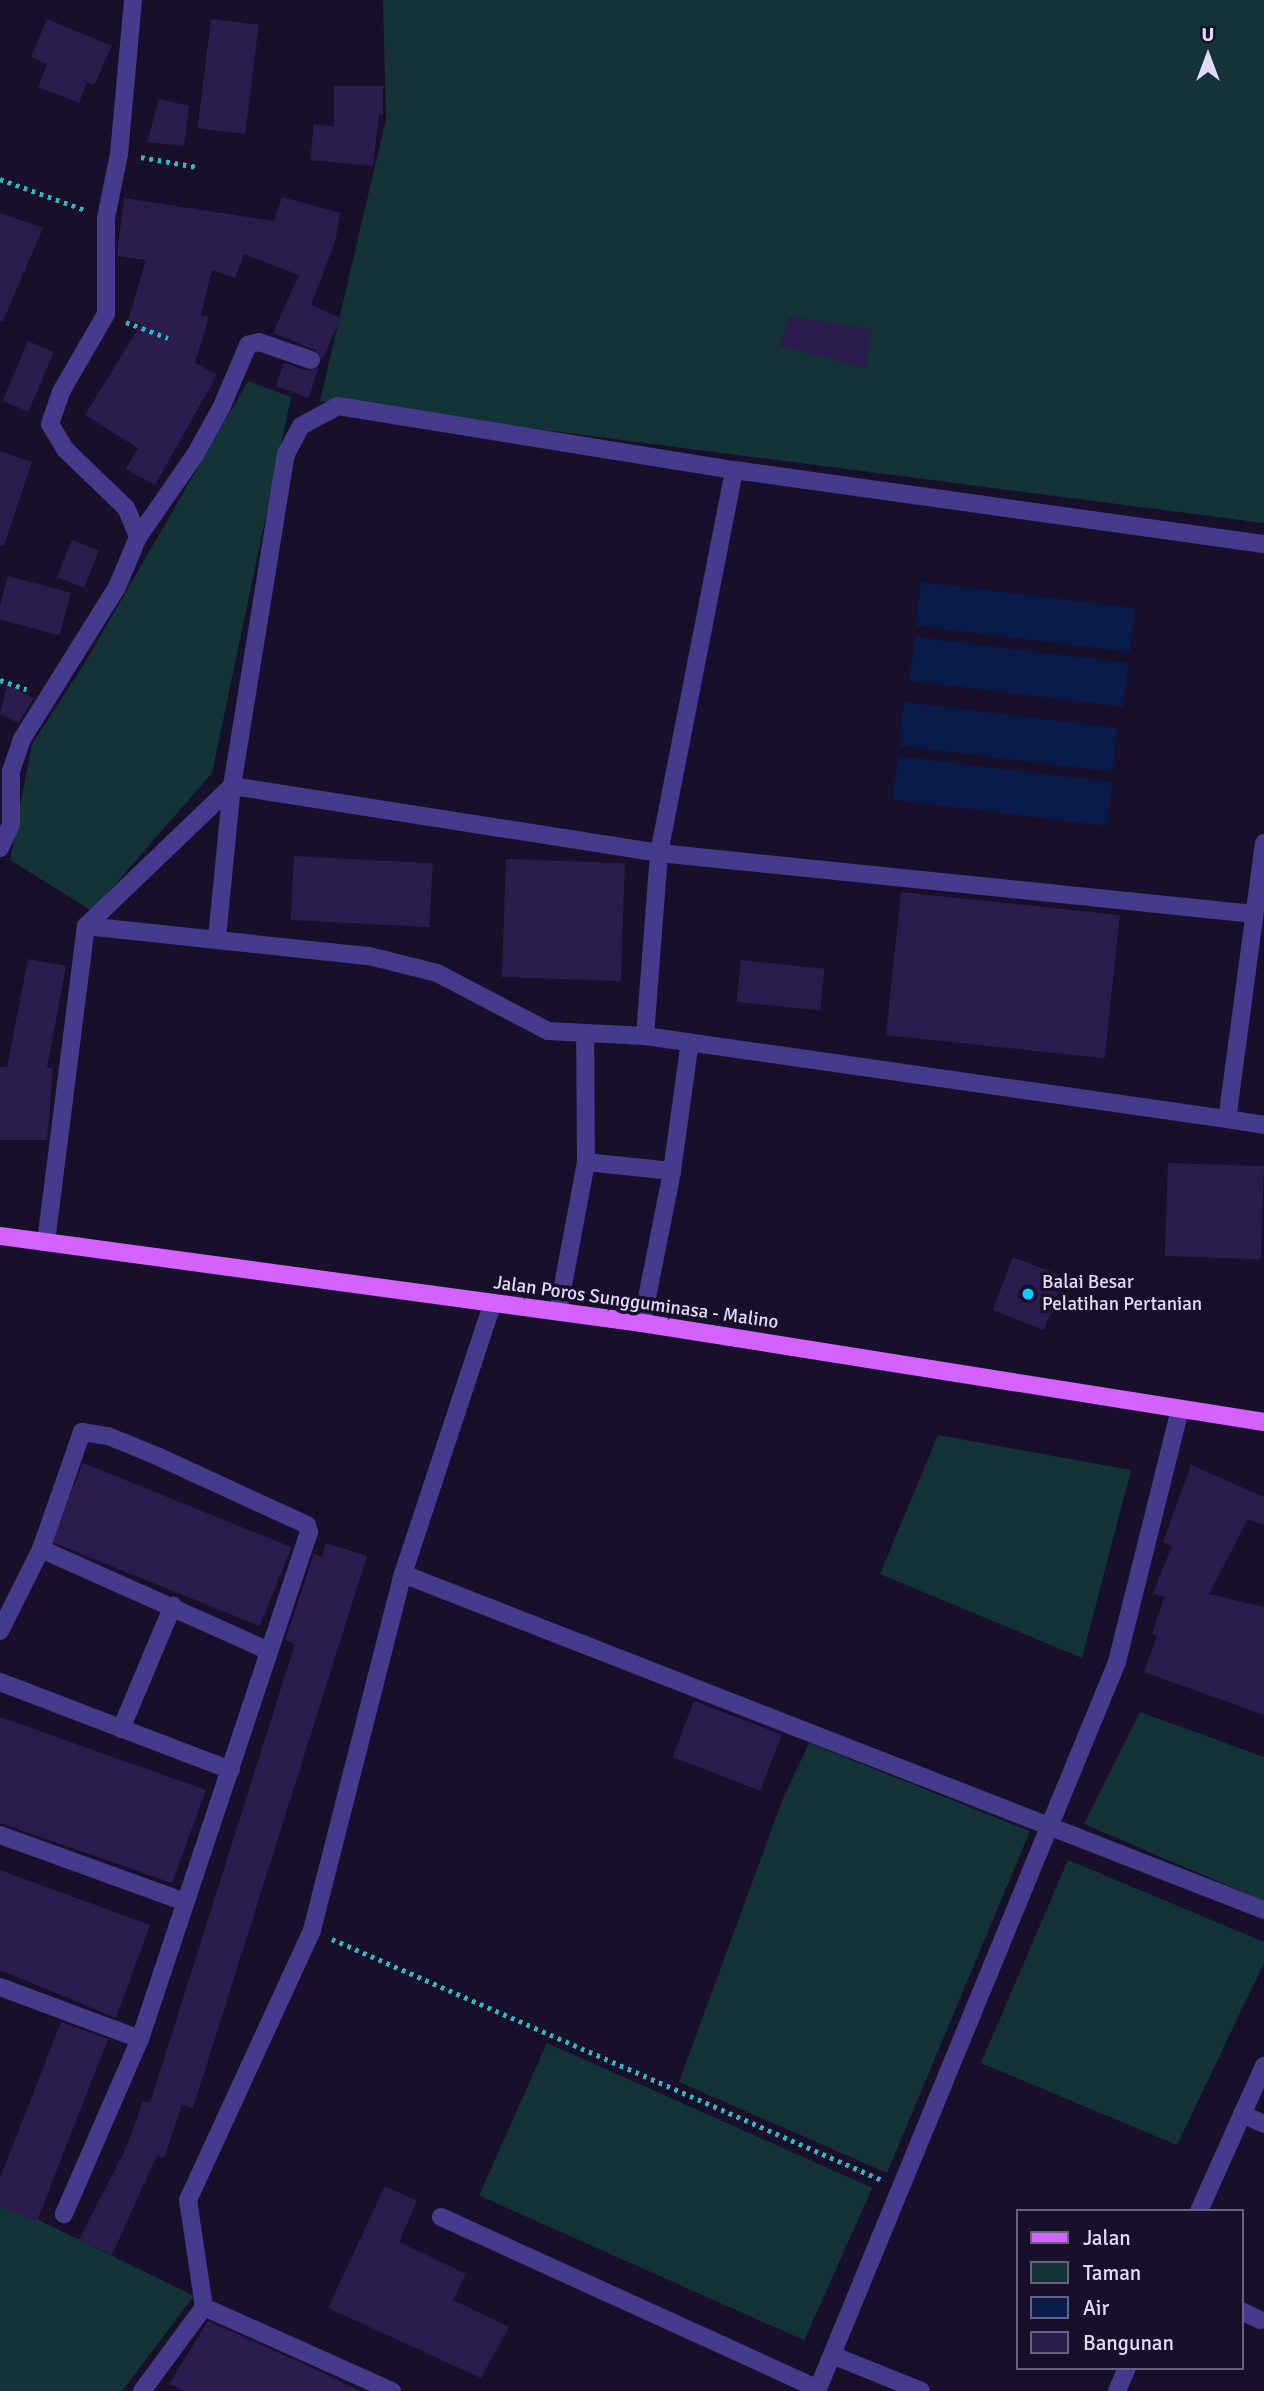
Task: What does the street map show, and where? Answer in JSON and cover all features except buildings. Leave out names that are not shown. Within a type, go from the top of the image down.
[{"type":"main road","name":"Jalan Poros Sungguminasa - Malino","points":[[0,1236],[492,1305],[642,1323],[1264,1422]]},
{"type":"street","points":[[133,0],[120,154],[106,218],[106,314],[62,390],[50,424],[65,449],[126,508],[138,537]]},
{"type":"street","points":[[0,848],[11,824],[11,771],[22,739],[117,587],[138,537],[195,455],[248,345],[259,342],[311,360]]},
{"type":"street","points":[[217,937],[232,786],[286,454],[302,426],[338,406],[734,470],[1264,544]]},
{"type":"street","points":[[645,1036],[659,853],[734,470]]},
{"type":"street","points":[[232,786],[659,853],[1254,914]]},
{"type":"street","points":[[46,1242],[86,926],[232,786]]},
{"type":"street","points":[[1227,1119],[1264,843]]},
{"type":"street","points":[[86,926],[217,937],[396,963],[436,973],[548,1031],[645,1036],[1264,1125]]},
{"type":"street","points":[[558,1312],[586,1162],[585,1033]]},
{"type":"street","points":[[642,1323],[672,1171],[690,1042]]},
{"type":"street","points":[[586,1162],[672,1171]]},
{"type":"street","points":[[142,2391],[204,2307],[188,2200],[312,1930],[403,1574],[492,1305]]},
{"type":"street","points":[[441,2217],[817,2390],[1117,1662],[1180,1409]]},
{"type":"street","points":[[0,1631],[41,1549],[79,1437],[88,1430],[237,1490],[293,1515],[307,1525],[309,1532],[267,1650],[231,1770],[184,1902],[140,2039],[64,2214]]},
{"type":"street","points":[[41,1549],[173,1605],[267,1650]]},
{"type":"street","points":[[403,1574],[1264,1910]]},
{"type":"street","points":[[121,1729],[173,1605]]},
{"type":"street","points":[[0,1682],[231,1770]]},
{"type":"street","points":[[0,1835],[184,1902]]},
{"type":"street","points":[[0,1987],[140,2039]]},
{"type":"street","points":[[1200,2209],[1264,2066]]},
{"type":"street","points":[[1242,2114],[1264,2124]]},
{"type":"street","points":[[204,2307],[392,2391]]},
{"type":"street","points":[[1243,2312],[1259,2320]]},
{"type":"street","points":[[832,2355],[921,2391]]},
{"type":"street","points":[[1117,2391],[1126,2370]]},
{"type":"path","points":[[120,154],[197,167]]},
{"type":"path","points":[[0,179],[106,218]]},
{"type":"path","points":[[106,314],[168,338]]},
{"type":"path","points":[[312,1930],[901,2189]]},
{"type":"green space","points":[[383,0],[1264,0],[1264,523],[320,401],[386,119]]},
{"type":"green space","points":[[248,381],[291,397],[212,773],[92,911],[10,860],[32,744],[83,666]]},
{"type":"green space","points":[[938,1435],[1131,1470],[1082,1658],[880,1574]]},
{"type":"green space","points":[[1140,1712],[1264,1757],[1264,1901],[1084,1824]]},
{"type":"green space","points":[[809,1743],[1030,1831],[887,2173],[679,2082],[782,1801]]},
{"type":"green space","points":[[1068,1860],[1264,1942],[1264,1963],[1177,2145],[981,2063]]},
{"type":"green space","points":[[547,2043],[872,2188],[804,2340],[479,2196]]},
{"type":"green space","points":[[0,2201],[194,2296],[122,2391],[0,2391]]},
{"type":"water","points":[[921,582],[1135,608],[1130,652],[916,626]]},
{"type":"water","points":[[915,637],[1128,663],[1123,707],[910,681]]},
{"type":"water","points":[[904,702],[1117,728],[1112,772],[899,746]]},
{"type":"water","points":[[898,756],[1112,782],[1107,826],[893,800]]},
{"type":"place","name":"Balai Besar Pelatihan Pertanian","points":[[1028,1294]]}]
